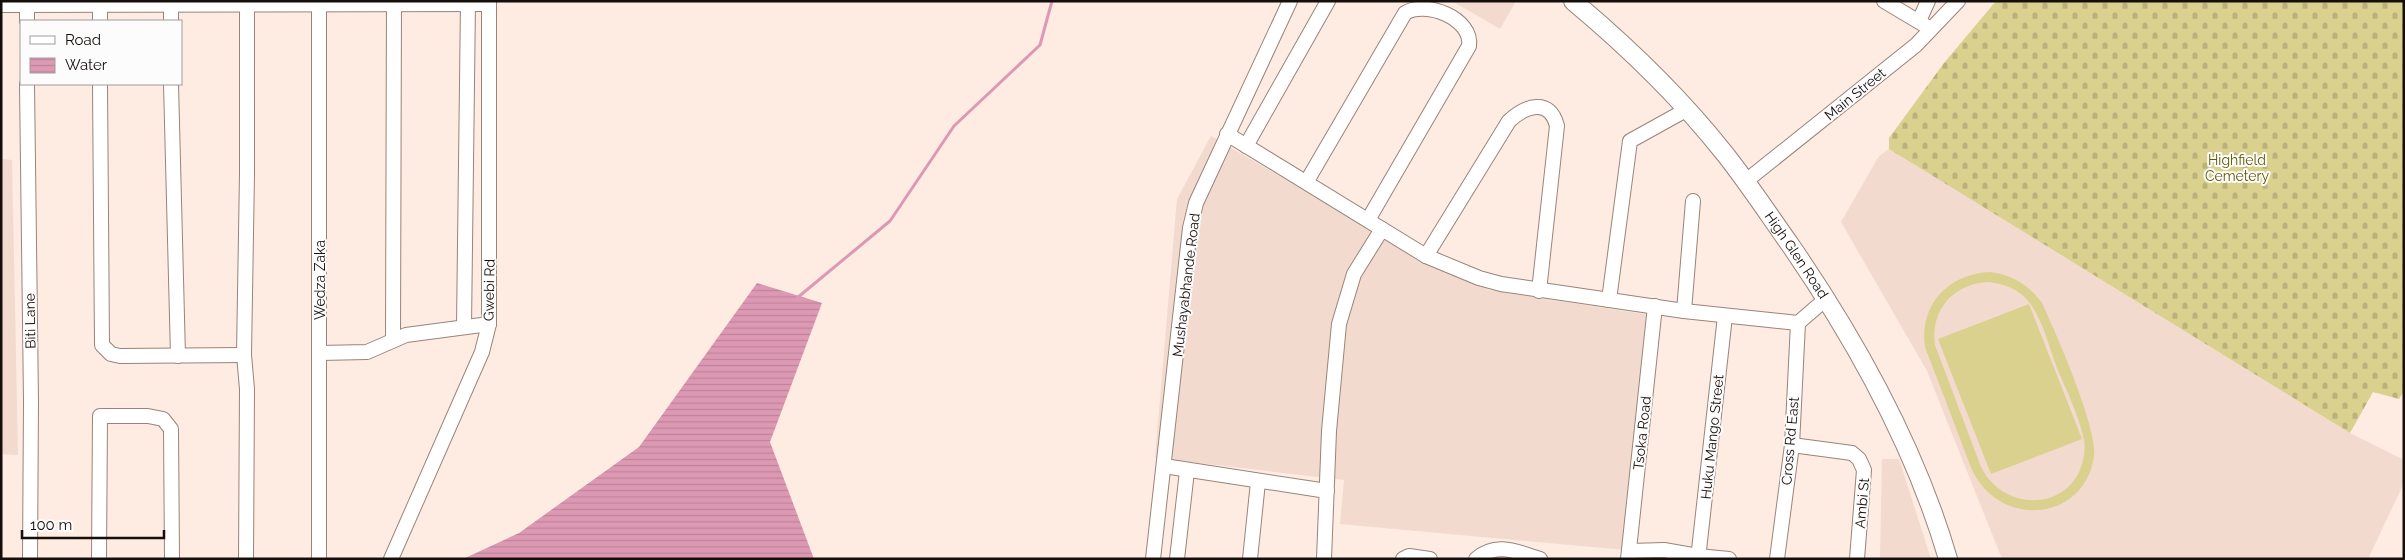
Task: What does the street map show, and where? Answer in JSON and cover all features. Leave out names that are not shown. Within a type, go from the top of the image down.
[{"type":"main road","name":"High Glen Road","points":[[1573,1],[1626,46],[1686,110],[1746,181],[1827,298],[1864,361],[1919,474],[1948,559]]},
{"type":"street","name":"Mushayabhande Road","points":[[1153,559],[1190,228],[1196,203],[1290,1]]},
{"type":"street","points":[[1246,146],[1328,1]]},
{"type":"street","points":[[1884,1],[1931,29]]},
{"type":"street","points":[[1919,21],[1928,1]]},
{"type":"street","name":"Main Street","points":[[1746,181],[1916,45],[1958,1]]},
{"type":"street","name":"Wedza Zaka","points":[[319,2],[319,559]]},
{"type":"street","points":[[464,327],[468,2]]},
{"type":"street","points":[[1,5],[27,3],[489,3]]},
{"type":"street","points":[[27,3],[27,20]]},
{"type":"street","points":[[100,3],[100,20]]},
{"type":"street","points":[[171,3],[171,20]]},
{"type":"street","points":[[246,3],[247,173],[244,355],[247,389],[246,559]]},
{"type":"street","points":[[393,339],[394,3]]},
{"type":"street","name":"Gwebi Rd","points":[[391,559],[482,352],[489,324],[489,3]]},
{"type":"street","points":[[1307,181],[1405,14],[1412,7],[1422,6],[1442,12],[1456,20],[1468,34],[1469,46],[1368,220]]},
{"type":"street","name":"Biti Lane","points":[[28,85],[31,401],[30,559]]},
{"type":"street","points":[[100,85],[102,345],[111,354],[120,356],[244,355]]},
{"type":"street","points":[[171,85],[178,356]]},
{"type":"street","points":[[1426,256],[1509,121],[1518,113],[1528,108],[1541,107],[1550,110],[1555,117],[1557,126],[1539,291]]},
{"type":"street","points":[[1609,300],[1630,141],[1686,110]]},
{"type":"street","points":[[1227,134],[1307,181],[1426,256],[1479,278],[1539,291],[1684,311],[1798,323],[1827,298]]},
{"type":"street","points":[[1684,311],[1693,201]]},
{"type":"street","points":[[1324,559],[1329,430],[1339,324],[1354,274],[1382,229]]},
{"type":"street","name":"Tsoka Road","points":[[1628,555],[1655,306]]},
{"type":"street","name":"Huku Mango Street","points":[[1698,558],[1726,316]]},
{"type":"street","name":"Cross Rd East","points":[[1777,559],[1792,445],[1798,323]]},
{"type":"street","points":[[320,353],[367,352],[383,347],[393,339],[406,335],[489,324]]},
{"type":"street","points":[[99,559],[100,416],[148,416],[163,419],[171,429],[172,559]]},
{"type":"street","name":"Ambi St","points":[[1792,445],[1852,453],[1859,459],[1864,470],[1857,559]]},
{"type":"street","points":[[1164,466],[1327,492]]},
{"type":"street","points":[[1177,559],[1187,471]]},
{"type":"street","points":[[1250,559],[1258,482]]},
{"type":"street","points":[[1476,559],[1485,551],[1501,548],[1540,559]]},
{"type":"street","points":[[1628,555],[1664,550],[1698,558],[1730,559]]},
{"type":"street","points":[[1402,559],[1409,556],[1430,559]]},
{"type":"shaded area","points":[[1452,1],[1516,1],[1500,29]]},
{"type":"shaded area","points":[[1211,136],[1399,246],[1489,290],[1650,315],[1625,550],[1340,524],[1344,480],[1155,458],[1177,199]]},
{"type":"shaded area","points":[[1889,149],[2350,433],[2404,460],[2404,483],[2368,559],[2002,559],[1927,371],[1841,222],[1879,156]]},
{"type":"shaded area","points":[[1,159],[12,160],[18,455],[1,454]]},
{"type":"shaded area","points":[[1882,459],[1899,459],[1931,559],[1880,559]]},
{"type":"green space","name":"Highfield Cemetery","points":[[1996,1],[2404,1],[2404,391],[2399,399],[2373,392],[2350,433],[1889,149],[1889,138],[1944,63]]},
{"type":"green space","points":[[1990,272],[2005,275],[2019,282],[2037,296],[2048,316],[2083,403],[2093,443],[2094,456],[2087,478],[2075,494],[2059,505],[2040,510],[2021,509],[2002,502],[1985,489],[1972,470],[1925,347],[1924,332],[1932,305],[1949,286],[1975,274]],"holes":[[[1989,282],[2016,290],[2025,297],[2034,309],[2075,410],[2084,441],[2084,455],[2078,474],[2068,487],[2054,496],[2038,500],[2022,499],[2006,493],[1992,483],[1981,467],[1935,345],[1934,332],[1936,321],[1947,301],[1965,287]]]},
{"type":"green space","points":[[2029,304],[2082,439],[1991,474],[1938,339]]},
{"type":"water","points":[[757,283],[822,303],[770,442],[814,559],[463,559],[519,533],[639,447]]},
{"type":"waterway","points":[[797,298],[890,221],[954,126],[1040,45],[1052,1]]}]
